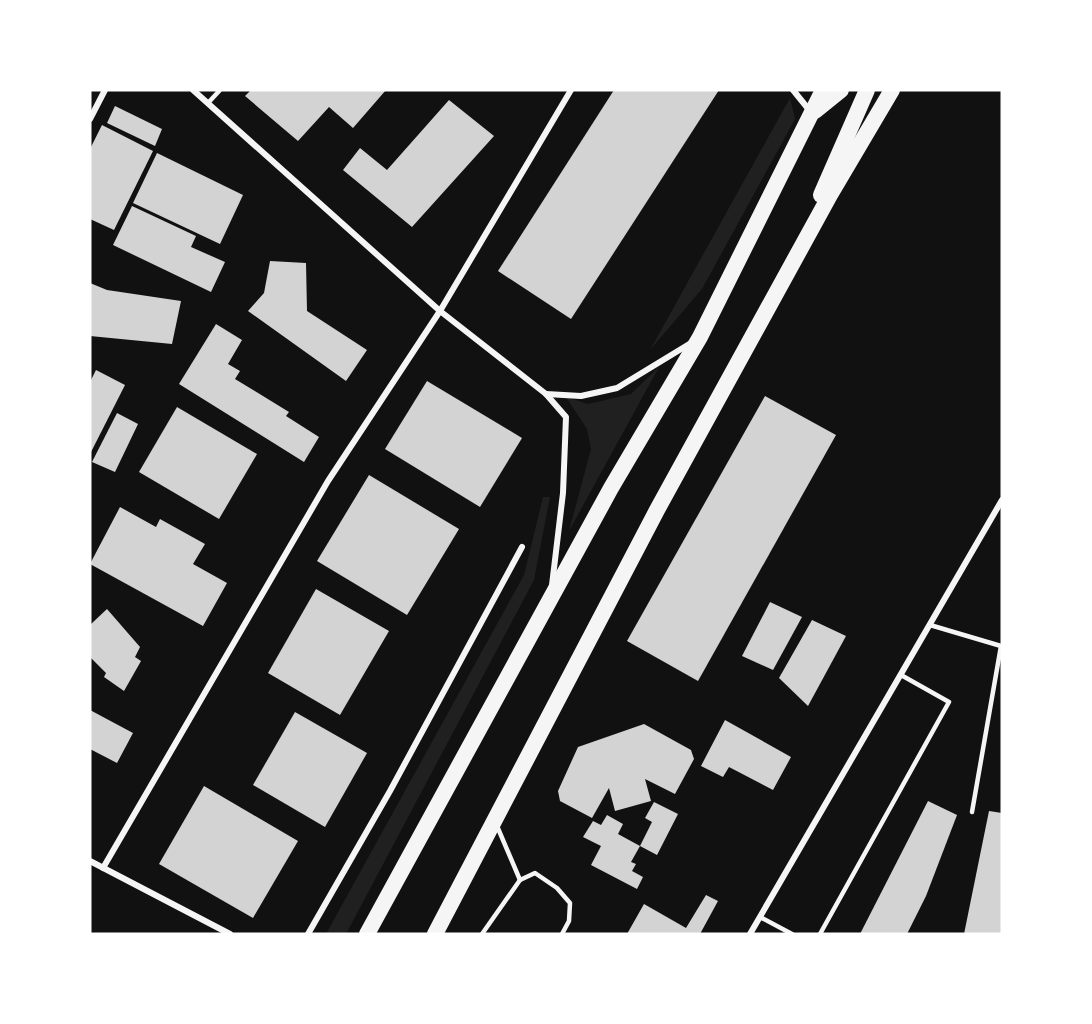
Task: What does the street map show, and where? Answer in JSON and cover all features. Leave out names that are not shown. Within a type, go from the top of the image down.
[{"type":"highway","points":[[367,934],[611,488],[700,337],[824,90]]},
{"type":"highway","points":[[812,114],[841,90]]},
{"type":"highway","points":[[808,239],[814,214],[837,154],[867,90]]},
{"type":"highway","points":[[435,934],[657,510],[808,239],[830,195],[892,90]]},
{"type":"street","points":[[90,119],[105,90]]},
{"type":"street","points":[[193,90],[440,311],[546,394],[566,417],[563,493],[548,606]]},
{"type":"street","points":[[103,868],[328,481],[440,311],[571,90]]},
{"type":"street","points":[[793,90],[812,114]]},
{"type":"street","points":[[546,394],[581,396],[616,388],[700,337]]},
{"type":"street","points":[[750,934],[1002,500]]},
{"type":"street","points":[[308,934],[390,791],[522,547]]},
{"type":"street","points":[[90,861],[230,934]]},
{"type":"lane","points":[[208,103],[220,90]]},
{"type":"lane","points":[[930,625],[1001,646],[972,812]]},
{"type":"lane","points":[[820,934],[949,702],[901,675]]},
{"type":"lane","points":[[494,821],[520,880]]},
{"type":"lane","points":[[482,934],[520,880],[536,873],[557,888],[570,903],[569,921],[562,934]]},
{"type":"lane","points":[[760,917],[792,934]]},
{"type":"shaded area","points":[[790,98],[795,119],[702,289],[650,350]]},
{"type":"shaded area","points":[[659,367],[569,531],[591,449],[587,429],[566,397],[588,404],[631,394]]},
{"type":"shaded area","points":[[543,497],[550,497],[534,580],[346,934],[326,934],[524,575]]},
{"type":"building","points":[[251,90],[386,90],[353,128],[329,107],[298,141],[245,96]]},
{"type":"building","points":[[614,90],[719,90],[571,319],[498,271]]},
{"type":"building","points":[[449,100],[494,136],[412,227],[343,170],[360,148],[387,170]]},
{"type":"building","points":[[115,106],[162,129],[155,146],[107,123]]},
{"type":"building","points":[[102,125],[153,151],[114,230],[90,219],[90,149]]},
{"type":"building","points":[[157,153],[243,195],[220,244],[133,203]]},
{"type":"building","points":[[132,206],[196,236],[191,247],[225,262],[211,292],[113,245]]},
{"type":"building","points":[[270,261],[306,263],[307,311],[367,350],[346,381],[248,311],[264,293]]},
{"type":"building","points":[[90,283],[107,290],[181,301],[172,344],[90,336]]},
{"type":"building","points":[[216,324],[242,340],[228,364],[240,371],[235,379],[289,412],[286,416],[319,437],[304,462],[179,384]]},
{"type":"building","points":[[96,370],[125,385],[90,454],[90,382]]},
{"type":"building","points":[[427,381],[522,438],[480,507],[385,449]]},
{"type":"building","points":[[765,396],[836,435],[698,681],[627,641]]},
{"type":"building","points":[[177,407],[257,454],[219,519],[139,472]]},
{"type":"building","points":[[117,413],[138,424],[115,472],[92,462]]},
{"type":"building","points":[[369,475],[459,529],[407,615],[317,561]]},
{"type":"building","points":[[120,507],[156,527],[160,519],[205,544],[193,564],[227,583],[203,626],[90,564]]},
{"type":"building","points":[[316,589],[389,631],[340,715],[268,673]]},
{"type":"building","points":[[770,602],[802,617],[773,670],[742,656]]},
{"type":"building","points":[[107,609],[140,647],[135,657],[141,661],[124,691],[104,677],[106,673],[90,657],[90,625]]},
{"type":"building","points":[[812,620],[846,636],[808,706],[779,678]]},
{"type":"building","points":[[90,710],[133,733],[117,763],[90,749]]},
{"type":"building","points":[[295,712],[367,753],[325,827],[253,785]]},
{"type":"building","points":[[725,720],[791,757],[773,790],[729,767],[723,777],[701,766]]},
{"type":"building","points":[[644,724],[691,750],[694,759],[675,794],[645,779],[651,801],[615,811],[609,788],[592,818],[560,801],[558,791],[578,747]]},
{"type":"building","points":[[204,786],[298,841],[253,918],[159,864]]},
{"type":"building","points":[[928,801],[957,815],[926,896],[907,934],[860,934]]},
{"type":"building","points":[[654,802],[678,814],[657,855],[640,846],[652,822],[645,818]]},
{"type":"building","points":[[989,811],[1002,813],[1002,934],[964,934]]},
{"type":"building","points":[[607,815],[623,824],[618,834],[640,846],[631,862],[636,864],[632,871],[643,877],[637,889],[591,865],[601,846],[583,837],[593,821],[601,825]]},
{"type":"building","points":[[706,895],[718,901],[700,934],[627,934],[644,904],[686,928]]}]
